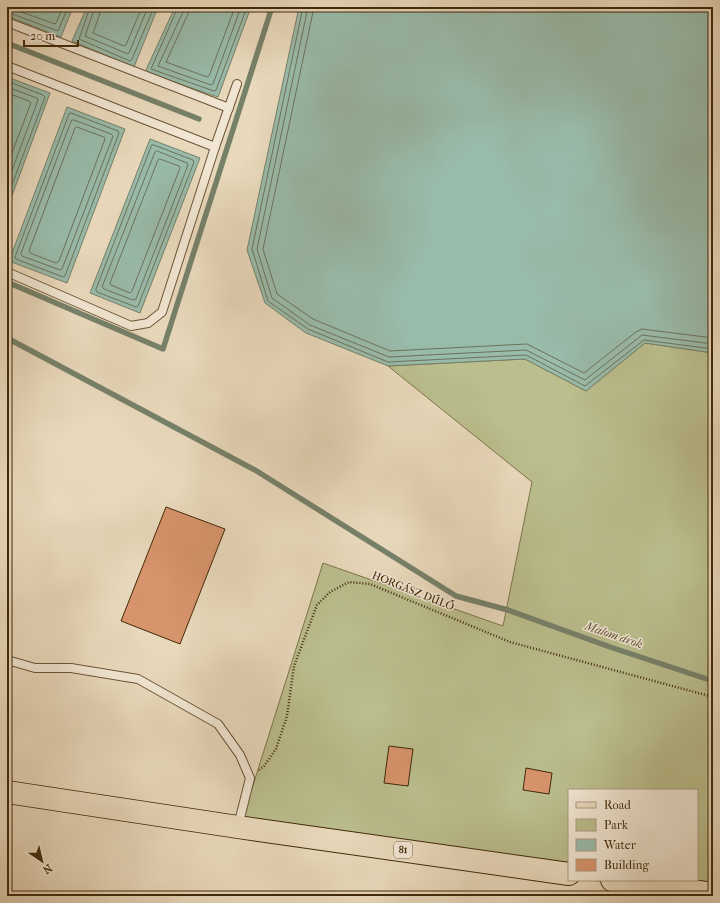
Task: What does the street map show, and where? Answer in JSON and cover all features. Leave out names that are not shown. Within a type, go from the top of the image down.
[{"type":"main road","name":"81","points":[[7,792],[238,827],[568,874]]},
{"type":"main road","points":[[619,881],[713,894]]},
{"type":"lane","points":[[7,22],[229,108]]},
{"type":"lane","points":[[7,66],[215,147]]},
{"type":"lane","points":[[7,272],[131,326],[148,323],[162,312],[215,147],[237,84]]},
{"type":"lane","points":[[7,660],[35,668],[71,668],[138,679],[218,724],[240,755],[250,778],[238,827]]},
{"type":"path","name":"HORGÁSZ DŰLŐ","points":[[250,778],[264,766],[276,750],[287,716],[294,666],[317,605],[330,592],[349,582],[370,584],[510,642],[713,697]]},
{"type":"green space","points":[[645,343],[713,353],[713,896],[597,881],[698,881],[698,789],[568,789],[568,877],[238,833],[323,563],[503,626],[532,482],[388,366],[525,359],[586,391]]},
{"type":"water","points":[[7,7],[73,7],[61,37],[7,16]]},
{"type":"water","points":[[87,7],[158,7],[134,67],[72,41]]},
{"type":"water","points":[[175,7],[251,7],[218,97],[145,72]]},
{"type":"water","points":[[299,7],[713,7],[713,353],[645,343],[586,391],[525,359],[388,366],[306,333],[265,303],[247,250]]},
{"type":"water","points":[[7,77],[50,93],[7,209]]},
{"type":"water","points":[[67,107],[125,129],[67,283],[9,261]]},
{"type":"water","points":[[150,139],[200,158],[140,313],[90,293]]},
{"type":"building","points":[[166,507],[225,529],[180,644],[121,621]]},
{"type":"building","points":[[389,746],[413,749],[408,786],[384,783]]},
{"type":"building","points":[[526,768],[552,773],[549,794],[523,790]]},
{"type":"waterway","points":[[7,282],[163,349],[272,7]]},
{"type":"waterway","points":[[7,43],[199,119]]},
{"type":"waterway","name":"Malom árok","points":[[7,338],[255,470],[456,596],[508,610],[610,647],[713,681]]}]
